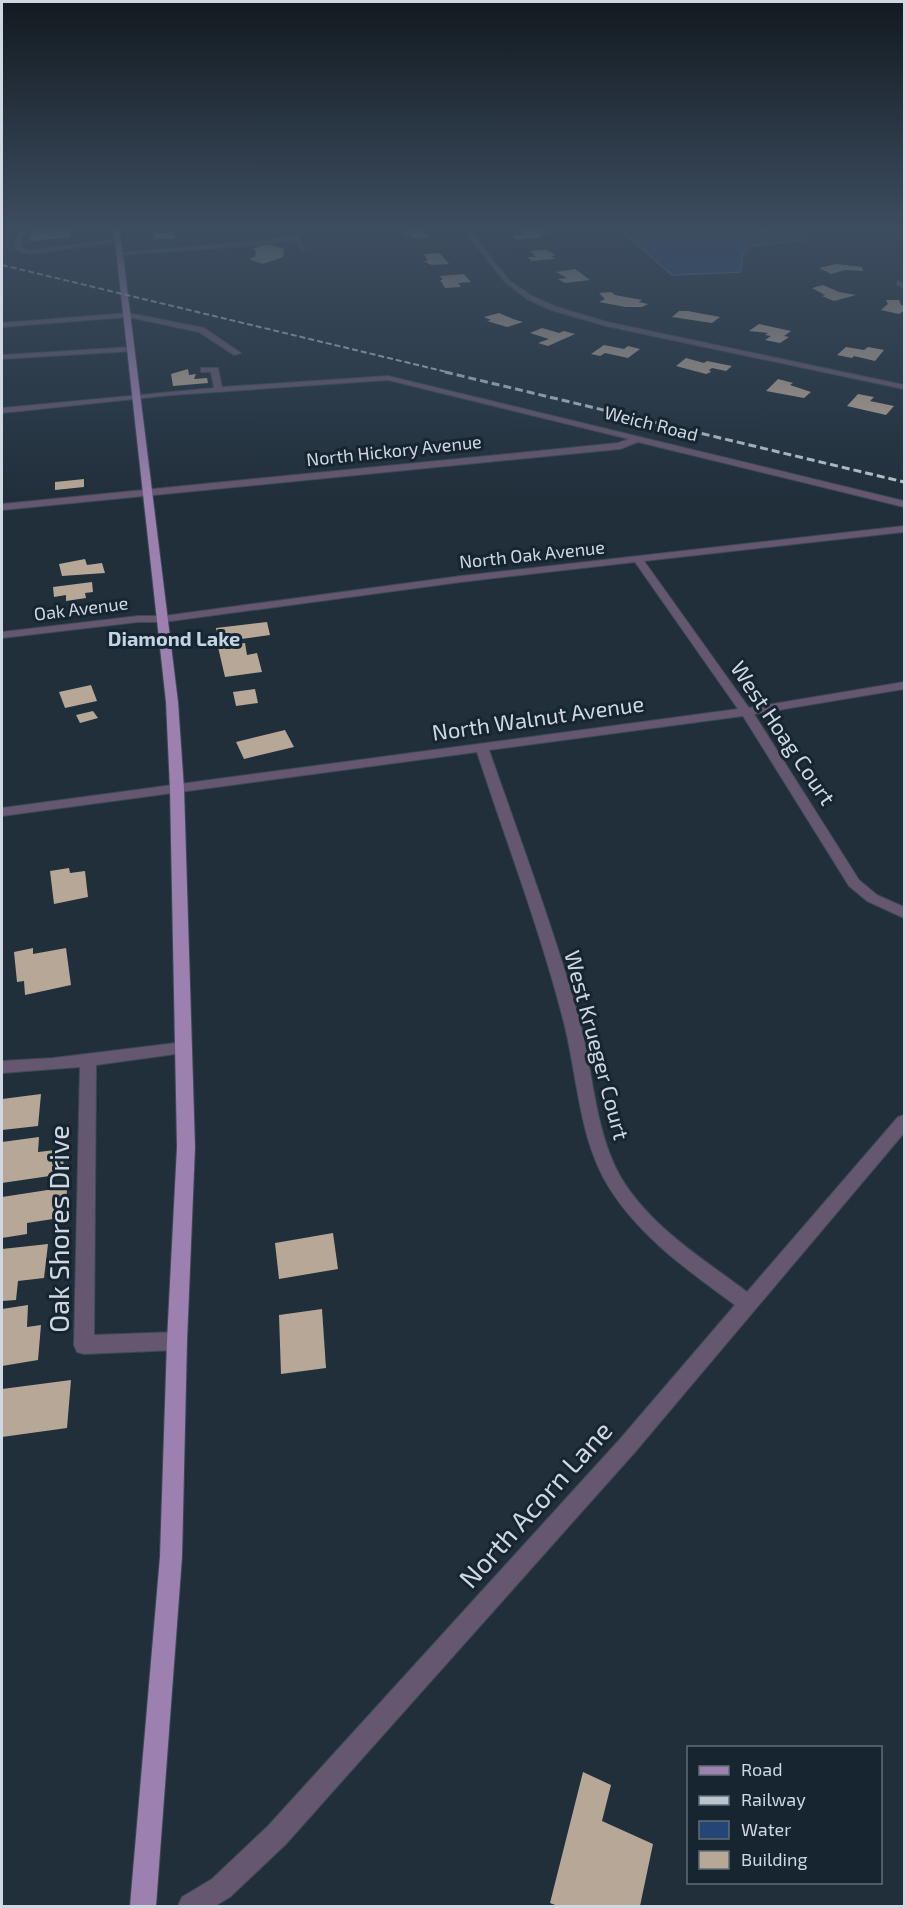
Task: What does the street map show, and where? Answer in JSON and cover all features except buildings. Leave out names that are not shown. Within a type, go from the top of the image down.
[{"type":"main road","points":[[128,320],[164,619],[177,789],[186,1147],[177,1341],[171,1557],[143,1906]]},
{"type":"street","points":[[2,326],[70,320]]},
{"type":"street","points":[[153,320],[201,330],[237,353]]},
{"type":"street","points":[[595,320],[904,387]]},
{"type":"street","points":[[2,336],[2,341]]},
{"type":"street","points":[[2,357],[131,349]]},
{"type":"street","points":[[204,370],[215,370],[218,390]]},
{"type":"street","name":"Weich Road","points":[[2,411],[218,390],[388,378],[904,504]]},
{"type":"street","name":"North Hickory Avenue","points":[[2,507],[620,446],[640,438]]},
{"type":"street","name":"North Oak Avenue","points":[[164,619],[461,579],[639,561],[904,529]]},
{"type":"street","name":"West Hoag Court","points":[[639,561],[768,743],[854,883],[872,898],[904,914]]},
{"type":"street","name":"Oak Avenue","points":[[2,635],[138,619],[164,619]]},
{"type":"street","name":"North Walnut Avenue","points":[[2,812],[744,712],[904,685]]},
{"type":"street","name":"West Krueger Court","points":[[482,747],[571,1019],[599,1140],[614,1180],[637,1213],[691,1261],[747,1303]]},
{"type":"street","points":[[2,1067],[88,1060],[184,1048]]},
{"type":"street","name":"Oak Shores Drive","points":[[88,1060],[84,1345],[177,1341]]},
{"type":"street","name":"North Acorn Lane","points":[[191,1906],[221,1888],[278,1835],[620,1454],[904,1122]]},
{"type":"railway","points":[[231,320],[451,373]]},
{"type":"railway","points":[[445,372],[904,482]]},
{"type":"district","name":"Diamond Lake","points":[[174,639]]}]
